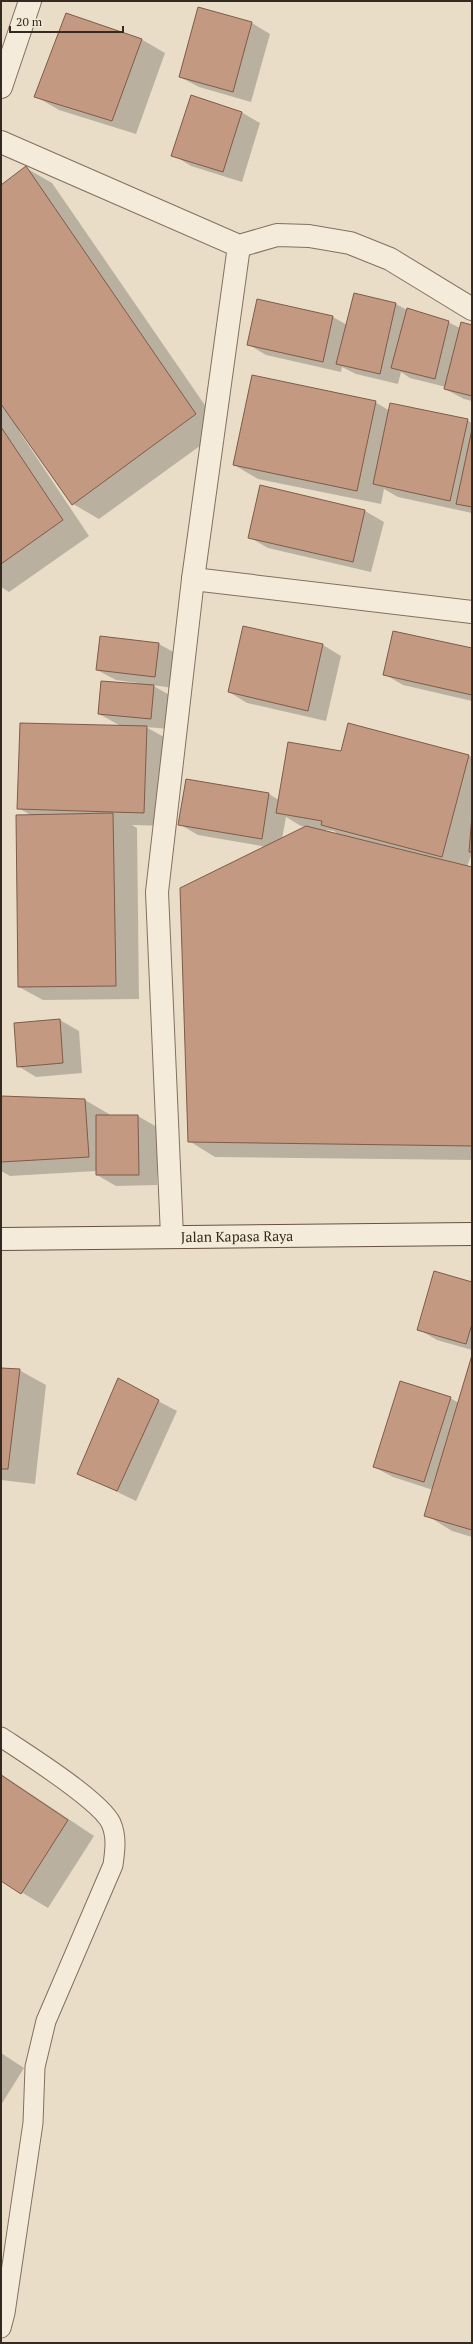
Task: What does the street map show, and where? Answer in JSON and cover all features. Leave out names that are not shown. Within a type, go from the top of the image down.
[{"type":"street","points":[[1,86],[30,1]]},
{"type":"street","points":[[1,142],[239,246],[277,235],[309,236],[350,243],[390,259],[472,309]]},
{"type":"street","points":[[172,1236],[157,892],[193,579],[239,246]]},
{"type":"street","points":[[193,579],[472,612]]},
{"type":"street","name":"Jalan Kapasa Raya","points":[[1,1239],[472,1234]]},
{"type":"lane","points":[[1,1737],[59,1776],[105,1814],[111,1823],[116,1840],[113,1865],[46,2021],[40,2040],[35,2067],[32,2123],[2,2317]]},
{"type":"building","points":[[198,7],[252,22],[233,92],[179,77]]},
{"type":"building","points":[[66,13],[142,39],[112,121],[34,97]]},
{"type":"building","points":[[191,95],[242,112],[223,172],[171,156]]},
{"type":"building","points":[[26,166],[196,414],[72,505],[1,404],[1,185]]},
{"type":"building","points":[[354,293],[396,303],[380,374],[336,364]]},
{"type":"building","points":[[257,299],[333,316],[323,362],[247,345]]},
{"type":"building","points":[[407,308],[449,321],[435,379],[391,368]]},
{"type":"building","points":[[461,322],[472,325],[472,396],[444,389]]},
{"type":"building","points":[[252,375],[376,401],[357,491],[233,465]]},
{"type":"building","points":[[390,403],[468,419],[450,501],[373,484]]},
{"type":"building","points":[[1,427],[63,520],[1,564]]},
{"type":"building","points":[[472,429],[472,507],[456,504]]},
{"type":"building","points":[[260,485],[365,510],[353,562],[248,538]]},
{"type":"building","points":[[243,626],[323,644],[308,711],[228,692]]},
{"type":"building","points":[[393,631],[472,648],[472,695],[383,675]]},
{"type":"building","points":[[100,636],[159,643],[155,677],[96,670]]},
{"type":"building","points":[[101,681],[154,685],[151,719],[98,714]]},
{"type":"building","points":[[20,723],[147,726],[144,813],[17,809]]},
{"type":"building","points":[[348,723],[469,755],[442,857],[321,825],[322,821],[276,813],[288,742],[341,751]]},
{"type":"building","points":[[186,779],[269,793],[262,839],[178,825]]},
{"type":"building","points":[[113,813],[116,986],[18,987],[16,815]]},
{"type":"building","points":[[472,815],[472,852],[469,852]]},
{"type":"building","points":[[306,826],[472,867],[472,1146],[188,1142],[180,888]]},
{"type":"building","points":[[60,1019],[63,1063],[17,1067],[14,1023]]},
{"type":"building","points":[[1,1096],[85,1099],[89,1157],[1,1162]]},
{"type":"building","points":[[96,1115],[138,1115],[139,1175],[96,1175]]},
{"type":"building","points":[[434,1271],[472,1282],[472,1324],[466,1344],[417,1330]]},
{"type":"building","points":[[472,1355],[472,1530],[424,1516]]},
{"type":"building","points":[[1,1368],[20,1369],[8,1469],[1,1469]]},
{"type":"building","points":[[118,1378],[159,1400],[117,1491],[77,1474]]},
{"type":"building","points":[[400,1381],[451,1397],[424,1482],[373,1467]]},
{"type":"building","points":[[1,1775],[68,1820],[21,1894],[1,1881]]}]
